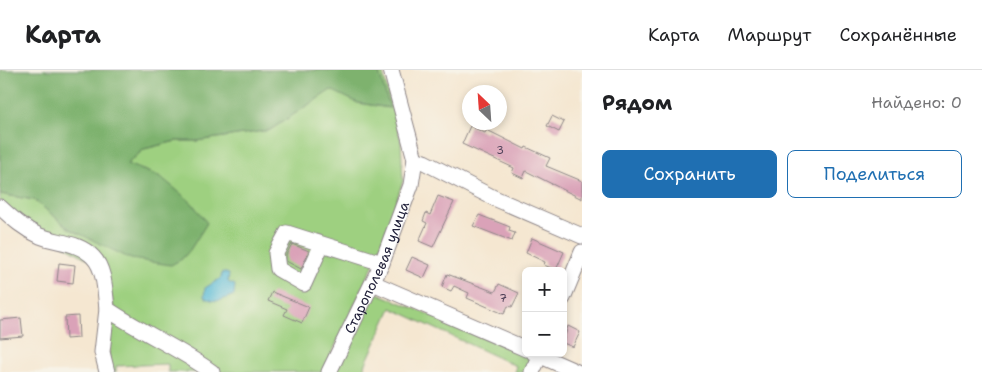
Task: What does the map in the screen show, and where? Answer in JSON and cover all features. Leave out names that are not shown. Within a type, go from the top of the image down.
[{"type":"street","points":[[391,70],[415,159],[494,198],[582,236]]},
{"type":"street","name":"Старополевая улица","points":[[329,372],[382,263],[411,185],[415,159]]},
{"type":"street","points":[[0,207],[21,226],[42,236],[70,243],[94,258],[104,281],[107,308],[102,352],[107,372]]},
{"type":"street","points":[[322,244],[382,263]]},
{"type":"street","points":[[567,288],[582,252]]},
{"type":"street","points":[[373,283],[522,347]]},
{"type":"street","points":[[107,308],[135,327],[188,355],[212,372]]},
{"type":"street","points":[[532,372],[534,357]]},
{"type":"street","points":[[544,357],[577,372]]},
{"type":"green space","points":[[0,70],[378,70],[390,108],[358,103],[331,90],[270,130],[197,141],[176,141],[144,149],[127,164],[161,177],[192,203],[207,223],[190,250],[182,259],[171,265],[131,259],[70,229],[34,200],[0,194]]},
{"type":"green space","points":[[378,70],[382,70],[401,141],[403,181],[377,257],[323,372],[213,372],[114,308],[105,269],[46,235],[0,204],[0,194],[34,200],[70,229],[161,177],[127,164],[144,149],[176,141],[197,141],[270,130],[331,89],[358,103],[389,108]]},
{"type":"green space","points":[[375,292],[522,353],[522,357],[531,358],[526,372],[514,372],[516,366],[391,308],[362,372],[335,372]]},
{"type":"green space","points":[[111,320],[205,372],[168,372],[168,364],[116,366],[116,372],[108,372]]},
{"type":"water","points":[[222,272],[229,274],[228,282],[235,285],[234,295],[216,301],[204,297],[205,288],[221,278]]},
{"type":"building","points":[[552,116],[564,122],[559,132],[547,126]]},
{"type":"building","points":[[468,130],[479,130],[485,133],[487,130],[525,149],[526,147],[550,158],[546,166],[582,181],[582,199],[526,171],[523,178],[512,173],[514,168],[462,144]]},
{"type":"building","points":[[438,196],[454,202],[433,247],[419,241],[427,223],[423,221],[426,213],[430,215]]},
{"type":"building","points":[[479,215],[510,227],[509,231],[515,233],[512,241],[473,226]]},
{"type":"building","points":[[532,238],[564,252],[557,267],[544,265],[545,262],[526,253]]},
{"type":"building","points":[[292,244],[309,251],[301,269],[286,261],[286,255]]},
{"type":"building","points":[[412,257],[430,265],[424,278],[406,270]]},
{"type":"building","points":[[59,263],[75,265],[73,283],[57,281]]},
{"type":"building","points":[[447,274],[495,292],[499,284],[519,293],[512,307],[508,306],[504,314],[467,298],[469,293],[454,286],[451,291],[442,287]]},
{"type":"building","points":[[272,292],[309,307],[302,323],[284,315],[287,309],[268,301]]},
{"type":"building","points":[[78,316],[79,338],[66,339],[65,317]]},
{"type":"building","points":[[21,318],[23,336],[0,338],[0,320]]},
{"type":"building","points":[[568,326],[580,332],[573,347],[567,345]]}]
